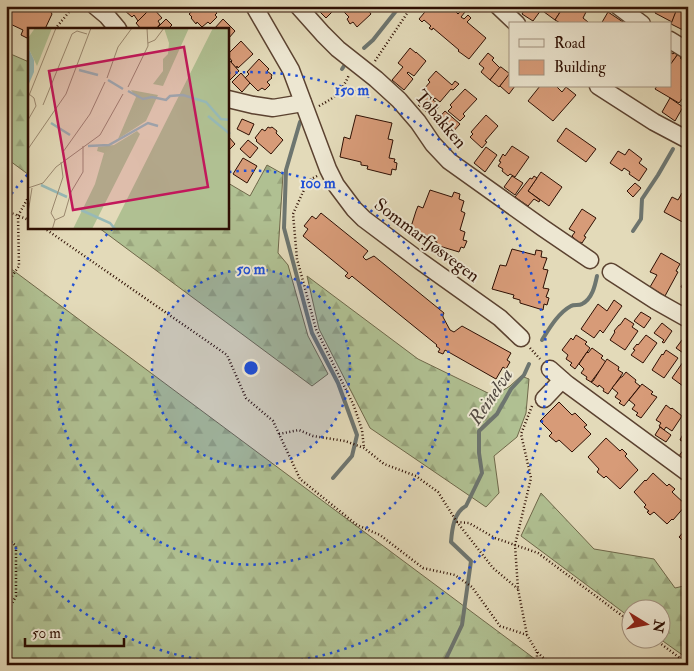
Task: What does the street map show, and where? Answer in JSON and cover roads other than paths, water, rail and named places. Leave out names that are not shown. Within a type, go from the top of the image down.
[{"type":"street","name":"Sommarfjøsvegen","points":[[254,6],[298,87],[328,169],[354,209],[364,219],[420,261],[500,318],[521,338]]},
{"type":"street","name":"Tøbakken","points":[[298,6],[345,56],[399,100],[418,122],[433,144],[449,160],[542,228],[590,260]]},
{"type":"street","points":[[498,6],[515,22]]},
{"type":"street","points":[[618,6],[639,22]]},
{"type":"street","points":[[101,11],[117,28]]},
{"type":"street","points":[[672,41],[688,51]]},
{"type":"street","points":[[601,88],[654,122],[688,140]]},
{"type":"street","points":[[229,99],[273,108],[305,108]]},
{"type":"street","points":[[611,272],[688,319]]},
{"type":"street","points":[[550,369],[562,380],[688,473]]},
{"type":"street","points":[[544,399],[562,380]]},
{"type":"waterway","points":[[364,48],[373,40],[400,6]]},
{"type":"waterway","points":[[300,122],[286,170],[284,228],[312,333],[338,383],[357,435],[352,456],[333,478]]},
{"type":"waterway","name":"Reinelva","points":[[633,231],[641,219],[642,199],[673,149]]},
{"type":"waterway","name":"Reinelva","points":[[542,340],[554,322],[566,309],[574,305],[581,305],[591,296],[597,276]]},
{"type":"waterway","name":"Reinelva","points":[[443,665],[462,625],[471,561],[451,542],[451,537],[456,517],[466,506],[482,473],[479,453],[479,431],[497,414],[511,389],[524,375],[529,364]]}]
